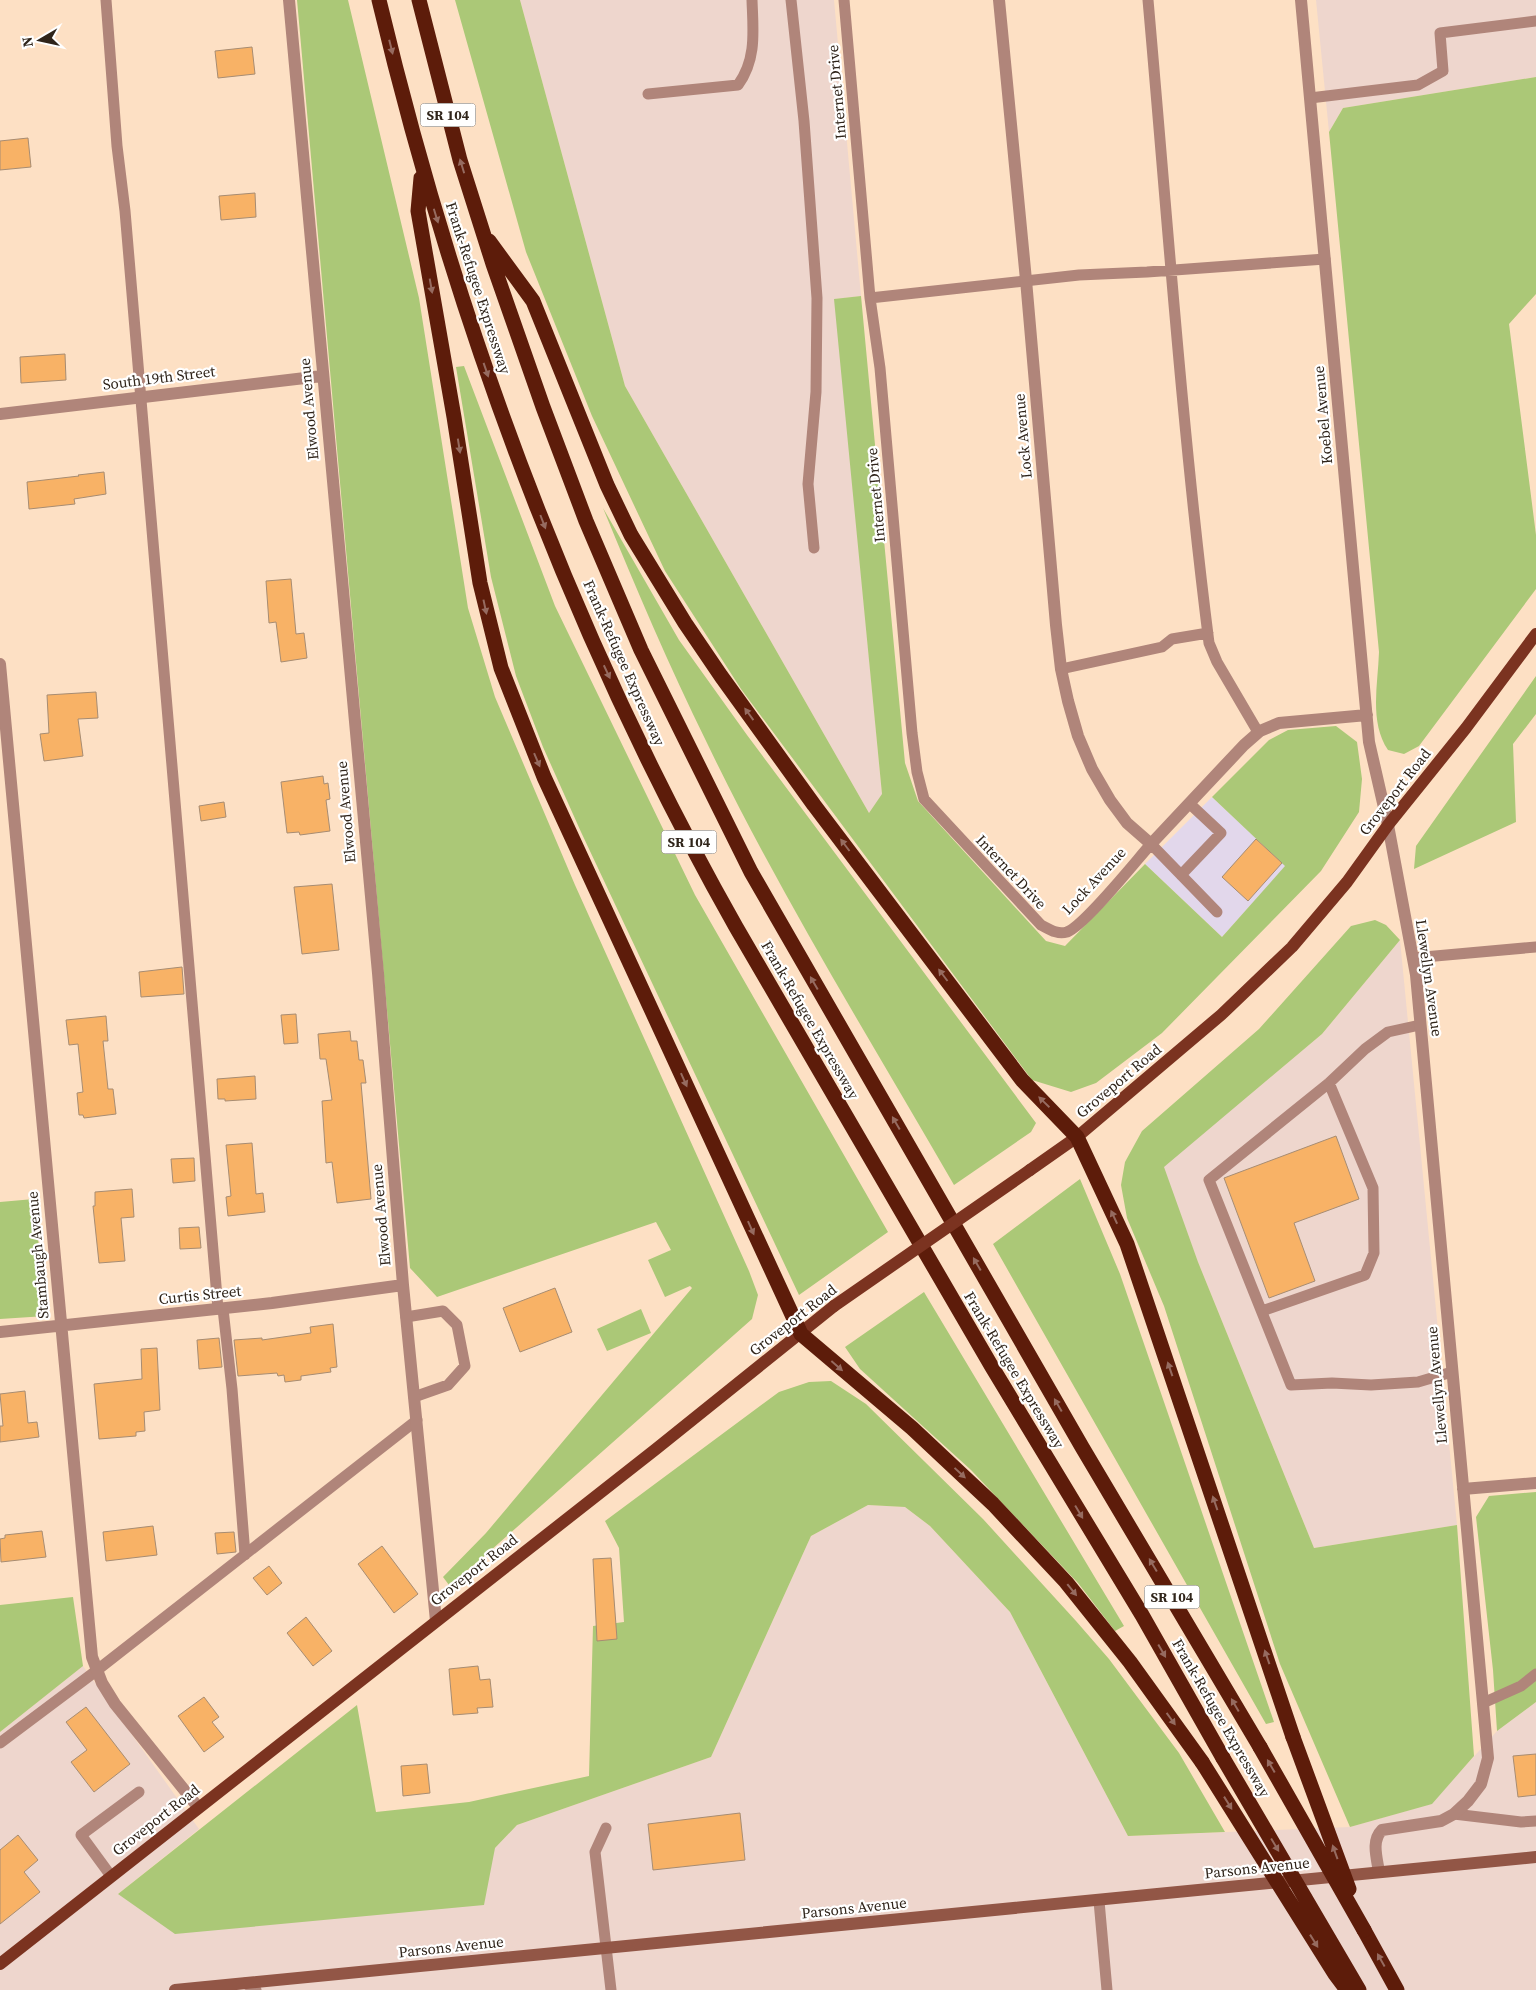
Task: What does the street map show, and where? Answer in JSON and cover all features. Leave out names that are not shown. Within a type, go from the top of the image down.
[{"type":"highway","name":"Frank-Refugee Expressway","points":[[380,0],[422,169],[465,309],[506,428],[548,536],[596,647],[666,797],[706,874],[816,1066],[992,1367],[1142,1615],[1359,1990]]},
{"type":"highway","name":"Frank-Refugee Expressway","points":[[419,0],[460,160],[481,229],[542,407],[586,521],[642,650],[751,872],[1073,1430],[1260,1747],[1397,1990]]},
{"type":"highway","points":[[422,169],[418,211],[454,417],[480,583],[501,668],[544,776],[801,1334],[926,1441],[993,1504],[1066,1582],[1130,1662],[1202,1762],[1335,1974],[1347,1990]]},
{"type":"highway","points":[[481,229],[533,301],[607,485],[636,543],[686,623],[721,676],[814,805],[1016,1072],[1077,1137],[1127,1244],[1293,1737],[1364,1930]]},
{"type":"main road","name":"Groveport Road","points":[[0,1964],[801,1334],[834,1306],[1077,1137],[1221,1016],[1292,947],[1347,882],[1388,825],[1535,638]]},
{"type":"street","name":"Elwood Avenue","points":[[289,0],[378,973],[403,1286],[436,1621]]},
{"type":"street","name":"Lock Avenue","points":[[1000,0],[1061,669],[1078,736],[1092,769],[1110,800],[1127,823],[1151,844],[1258,732],[1279,723],[1367,715]]},
{"type":"street","name":"Koebel Avenue","points":[[1302,0],[1369,742],[1388,825]]},
{"type":"street","name":"South 19th Street","points":[[0,414],[322,376]]},
{"type":"street","name":"Stambaugh Avenue","points":[[0,664],[92,1657],[96,1671],[115,1704],[198,1808]]},
{"type":"street","name":"Llewellyn Avenue","points":[[1378,1872],[1376,1836],[1382,1830],[1441,1821],[1454,1814],[1468,1801],[1481,1784],[1488,1758],[1420,1025],[1412,958],[1388,825]]},
{"type":"street","name":"Curtis Street","points":[[0,1332],[221,1309],[403,1286]]},
{"type":"street","points":[[1463,1489],[1536,1483]]},
{"type":"street","name":"Parsons Avenue","points":[[175,1990],[250,1987],[606,1949],[1536,1857]]},
{"type":"lane","points":[[106,0],[139,397],[221,1309],[232,1389],[245,1555]]},
{"type":"lane","points":[[648,94],[738,84],[744,77],[754,47],[752,0]]},
{"type":"lane","points":[[790,0],[804,121],[817,298],[816,392],[808,484],[814,548]]},
{"type":"lane","name":"Internet Drive","points":[[844,0],[870,298],[880,368],[917,772],[924,799],[1040,925],[1056,932]]},
{"type":"lane","points":[[1148,0],[1185,427],[1209,643],[1217,662],[1258,732]]},
{"type":"lane","points":[[1310,98],[1418,85],[1443,72],[1440,33],[1536,21]]},
{"type":"lane","points":[[870,298],[1078,274],[1172,270],[1325,259]]},
{"type":"lane","points":[[1061,669],[1162,647],[1172,638],[1208,633]]},
{"type":"lane","points":[[1181,875],[1221,833],[1190,804]]},
{"type":"lane","name":"Lock Avenue","points":[[1056,932],[1067,932],[1082,921],[1151,844],[1217,912]]},
{"type":"lane","points":[[1412,958],[1536,947]]},
{"type":"lane","points":[[1420,1025],[1388,1032],[1365,1049],[1329,1083],[1209,1180],[1291,1385],[1372,1385],[1418,1382],[1452,1372]]},
{"type":"lane","points":[[1262,1311],[1365,1275],[1374,1253],[1373,1188],[1329,1083]]},
{"type":"lane","points":[[406,1317],[443,1311],[457,1325],[465,1366],[448,1385],[414,1397]]},
{"type":"lane","points":[[0,1744],[417,1420]]},
{"type":"lane","points":[[1483,1703],[1520,1686],[1536,1674]]},
{"type":"lane","points":[[112,1876],[81,1834],[140,1792]]},
{"type":"lane","points":[[1454,1814],[1521,1822],[1536,1820]]},
{"type":"lane","points":[[606,1828],[595,1852],[611,1990]]},
{"type":"lane","points":[[1099,1900],[1107,1990]]},
{"type":"shaded area","points":[[520,0],[834,0],[861,296],[835,299],[882,795],[869,813],[625,386]]},
{"type":"shaded area","points":[[1316,0],[1536,0],[1536,77],[1343,108],[1329,132]]},
{"type":"shaded area","points":[[1212,797],[1286,866],[1222,937],[1145,864]]},
{"type":"shaded area","points":[[1400,940],[1457,1525],[1314,1548],[1198,1262],[1163,1167],[1322,1034]]},
{"type":"shaded area","points":[[868,1505],[905,1507],[930,1526],[1010,1612],[1128,1836],[1350,1827],[1431,1804],[1497,1731],[1536,1702],[1536,1990],[0,1990],[0,1732],[83,1666],[199,1829],[118,1894],[495,1848],[517,1825],[711,1757],[811,1536]]},
{"type":"green space","points":[[297,0],[348,0],[419,298],[468,608],[495,697],[575,885],[749,1271],[758,1295],[752,1319],[481,1559],[449,1585],[443,1577],[486,1533],[692,1288],[690,1286],[665,1297],[648,1260],[671,1250],[656,1222],[437,1297],[410,1268]]},
{"type":"green space","points":[[455,0],[520,0],[625,386],[869,813],[882,794],[834,299],[861,296],[905,763],[918,801],[1046,941],[1065,946],[1145,864],[1222,937],[1285,866],[1212,797],[1269,740],[1288,730],[1336,726],[1357,742],[1362,779],[1359,812],[1321,871],[1162,1033],[1096,1083],[1071,1092],[1032,1080],[741,689],[665,571],[592,416],[526,252]]},
{"type":"green space","points":[[1536,77],[1536,294],[1509,324],[1536,535],[1536,589],[1419,746],[1404,754],[1388,750],[1378,727],[1376,690],[1379,652],[1329,132],[1343,108]]},
{"type":"green space","points":[[464,366],[555,606],[695,895],[888,1232],[799,1295],[581,832],[543,747],[516,676],[491,577],[456,367]]},
{"type":"green space","points":[[603,508],[679,640],[747,735],[1036,1123],[1031,1132],[954,1185],[826,966],[735,800],[666,656]]},
{"type":"green space","points":[[1536,676],[1536,714],[1513,744],[1516,822],[1414,869],[1416,846]]},
{"type":"green space","points":[[1375,920],[1386,925],[1400,940],[1322,1034],[1164,1167],[1198,1262],[1314,1548],[1457,1525],[1474,1756],[1432,1804],[1350,1827],[1280,1664],[1164,1306],[1127,1218],[1121,1185],[1125,1162],[1142,1131],[1259,1029],[1351,926]]},
{"type":"green space","points":[[1080,1179],[1120,1274],[1274,1722],[1266,1724],[993,1244]]},
{"type":"green space","points":[[34,1199],[46,1316],[0,1319],[0,1202]]},
{"type":"green space","points":[[924,1292],[1124,1626],[1115,1631],[1078,1583],[971,1470],[860,1369],[845,1347]]},
{"type":"green space","points":[[641,1309],[651,1333],[607,1351],[597,1329]]},
{"type":"green space","points":[[831,1381],[866,1404],[983,1519],[1076,1621],[1109,1659],[1179,1753],[1225,1832],[1128,1836],[1010,1612],[930,1526],[905,1507],[868,1505],[811,1536],[711,1757],[517,1825],[495,1848],[484,1905],[175,1934],[118,1894],[357,1705],[376,1812],[469,1802],[589,1776],[593,1626],[624,1622],[619,1548],[605,1521],[779,1392],[809,1382]]},
{"type":"green space","points":[[1536,1492],[1536,1702],[1497,1731],[1493,1670],[1476,1517],[1489,1496]]},
{"type":"green space","points":[[73,1597],[83,1666],[0,1732],[0,1605]]},
{"type":"building","points":[[252,47],[255,74],[218,78],[215,51]]},
{"type":"building","points":[[28,138],[31,167],[0,170],[0,141]]},
{"type":"building","points":[[255,193],[256,217],[221,220],[219,196]]},
{"type":"building","points":[[65,354],[66,380],[21,383],[20,357]]},
{"type":"building","points":[[104,472],[106,494],[74,499],[75,504],[29,509],[27,482]]},
{"type":"building","points":[[291,579],[296,634],[304,633],[307,658],[281,662],[276,622],[269,623],[266,581]]},
{"type":"building","points":[[96,692],[98,718],[78,719],[83,756],[44,761],[40,734],[49,733],[47,695]]},
{"type":"building","points":[[323,776],[324,784],[328,783],[330,799],[326,800],[330,831],[300,835],[299,832],[287,833],[281,782]]},
{"type":"building","points":[[224,802],[226,817],[201,821],[199,806]]},
{"type":"building","points":[[1256,839],[1282,863],[1248,901],[1222,877]]},
{"type":"building","points":[[332,884],[339,950],[302,954],[294,887]]},
{"type":"building","points":[[182,967],[184,994],[141,997],[139,972]]},
{"type":"building","points":[[296,1014],[298,1043],[284,1044],[281,1015]]},
{"type":"building","points":[[106,1016],[108,1041],[103,1041],[108,1089],[113,1089],[116,1114],[84,1118],[83,1115],[79,1115],[77,1093],[83,1092],[78,1044],[69,1045],[66,1020]]},
{"type":"building","points":[[350,1031],[351,1041],[357,1041],[359,1060],[363,1060],[366,1083],[361,1083],[371,1199],[337,1203],[332,1162],[326,1163],[322,1101],[332,1100],[326,1059],[320,1059],[318,1034]]},
{"type":"building","points":[[255,1076],[256,1099],[225,1101],[225,1099],[218,1099],[217,1079]]},
{"type":"building","points":[[1336,1136],[1359,1199],[1294,1223],[1315,1281],[1269,1298],[1224,1178]]},
{"type":"building","points":[[252,1143],[256,1194],[263,1193],[265,1212],[228,1216],[226,1197],[231,1196],[226,1145]]},
{"type":"building","points":[[194,1158],[195,1181],[173,1183],[171,1159]]},
{"type":"building","points":[[132,1189],[134,1217],[121,1218],[125,1261],[99,1263],[93,1206],[95,1206],[95,1192]]},
{"type":"building","points":[[199,1227],[201,1248],[180,1249],[179,1228]]},
{"type":"building","points":[[555,1288],[572,1332],[520,1352],[503,1308]]},
{"type":"building","points":[[333,1324],[337,1367],[330,1368],[331,1372],[301,1376],[301,1380],[285,1382],[284,1375],[278,1376],[277,1373],[238,1376],[234,1340],[262,1338],[262,1340],[311,1333],[310,1327]]},
{"type":"building","points":[[219,1338],[222,1367],[199,1369],[197,1340]]},
{"type":"building","points":[[157,1348],[160,1410],[144,1412],[145,1431],[136,1432],[136,1436],[99,1439],[94,1384],[142,1379],[141,1349]]},
{"type":"building","points":[[25,1391],[28,1423],[37,1422],[39,1437],[0,1442],[0,1426],[3,1426],[0,1394]]},
{"type":"building","points":[[153,1526],[157,1555],[106,1561],[103,1532]]},
{"type":"building","points":[[42,1531],[46,1557],[1,1562],[0,1539],[5,1538],[5,1535]]},
{"type":"building","points":[[234,1532],[236,1552],[217,1554],[215,1533]]},
{"type":"building","points":[[382,1546],[418,1594],[394,1613],[358,1564]]},
{"type":"building","points":[[611,1558],[617,1639],[597,1641],[593,1559]]},
{"type":"building","points":[[269,1566],[282,1583],[267,1595],[253,1578]]},
{"type":"building","points":[[306,1617],[332,1651],[313,1666],[287,1633]]},
{"type":"building","points":[[478,1666],[480,1680],[490,1679],[493,1707],[477,1708],[478,1713],[453,1715],[449,1669]]},
{"type":"building","points":[[204,1697],[219,1717],[212,1722],[224,1737],[204,1752],[178,1716]]},
{"type":"building","points":[[86,1707],[130,1764],[94,1792],[71,1762],[87,1750],[66,1722]]},
{"type":"building","points":[[1536,1754],[1536,1795],[1518,1797],[1513,1756]]},
{"type":"building","points":[[427,1764],[430,1793],[403,1796],[401,1766]]},
{"type":"building","points":[[740,1813],[745,1860],[653,1870],[648,1824]]},
{"type":"building","points":[[18,1835],[38,1860],[24,1872],[40,1892],[0,1924],[0,1850]]}]
